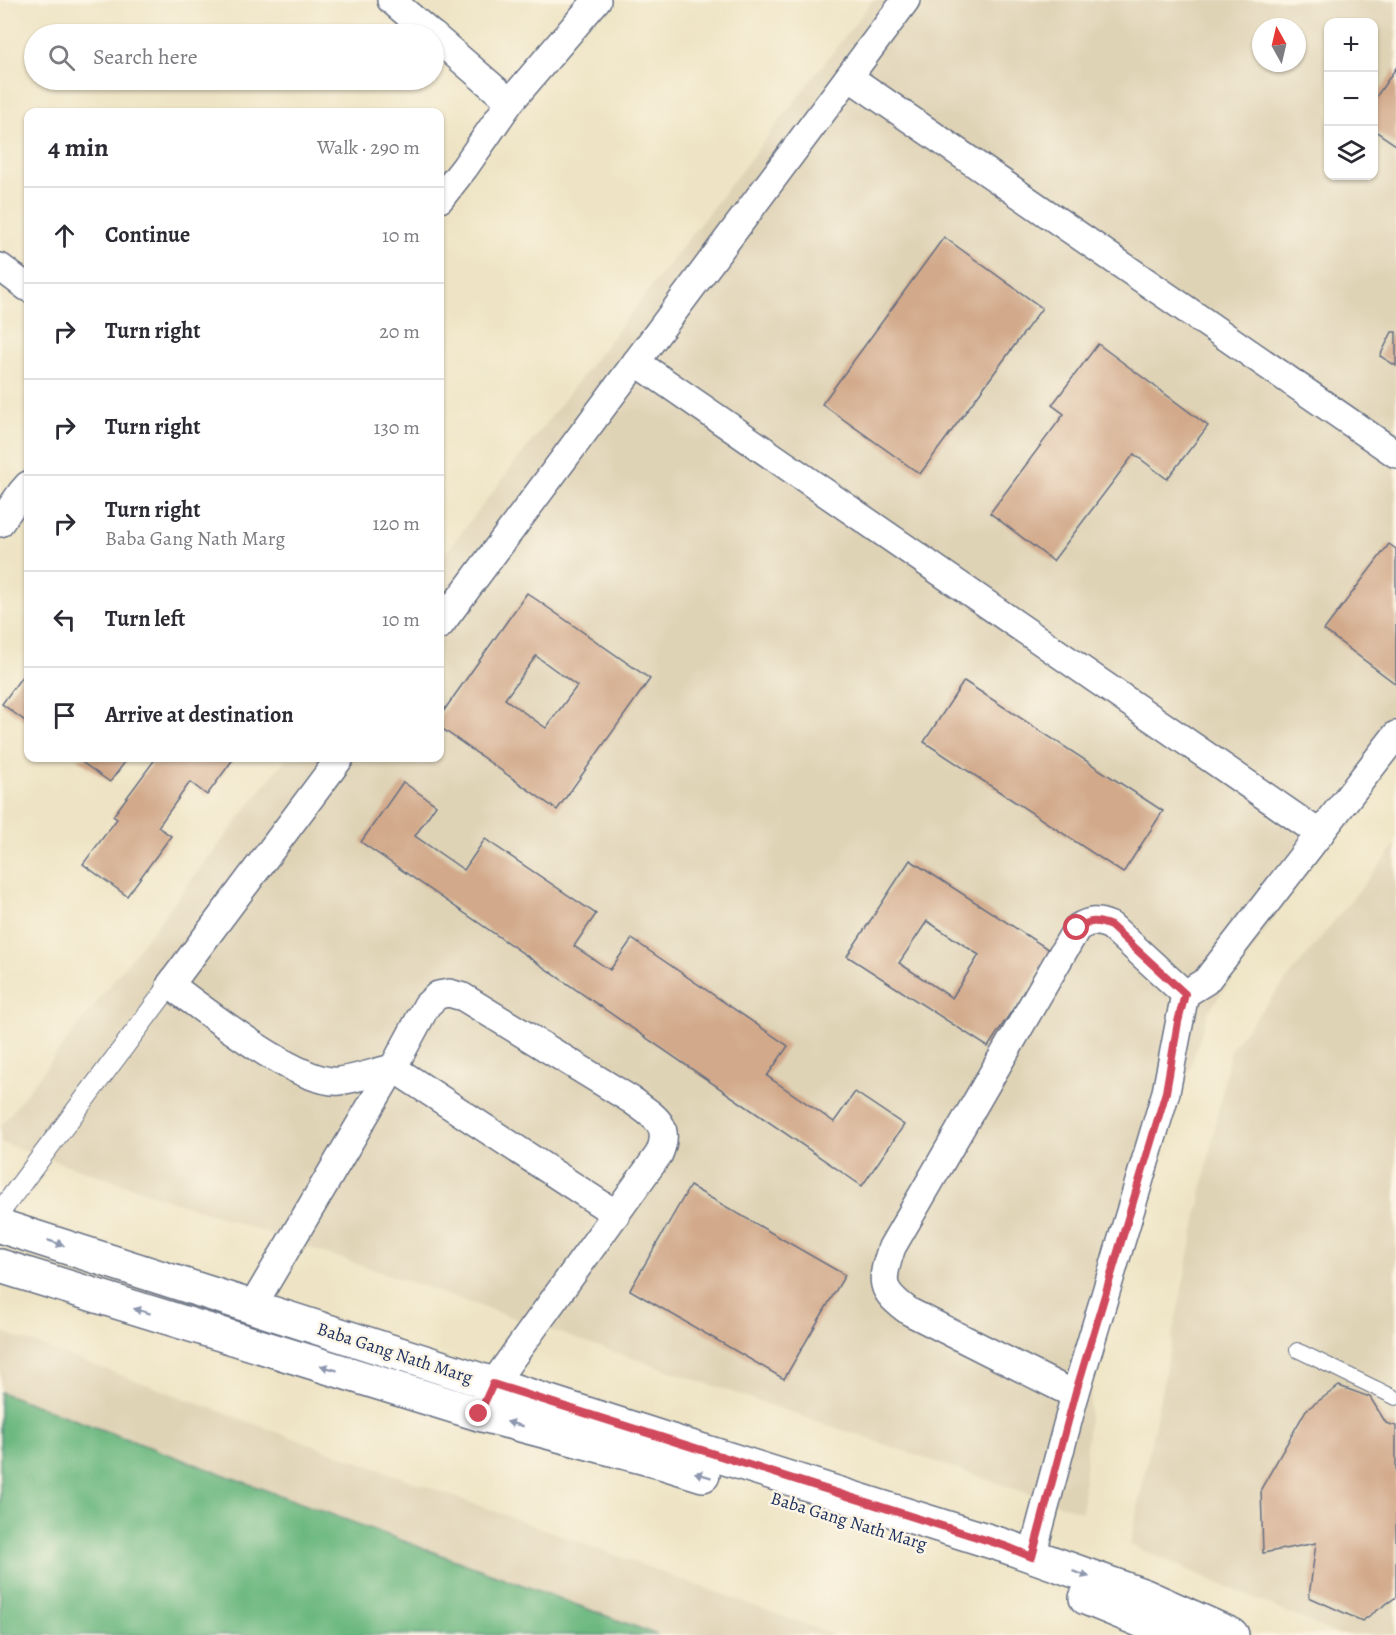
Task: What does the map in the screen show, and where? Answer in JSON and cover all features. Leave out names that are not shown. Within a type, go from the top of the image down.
[{"type":"street","points":[[391,0],[419,24]]},
{"type":"street","points":[[444,194],[510,102],[597,0]]},
{"type":"street","points":[[444,620],[906,0]]},
{"type":"street","points":[[444,45],[510,102]]},
{"type":"street","points":[[849,77],[1396,454]]},
{"type":"street","points":[[0,267],[24,285]]},
{"type":"street","points":[[636,362],[1320,834]]},
{"type":"street","points":[[0,523],[24,490]]},
{"type":"street","points":[[1032,1557],[1075,1395],[1166,1092],[1185,994],[1206,981],[1396,735]]},
{"type":"street","points":[[0,1212],[337,762]]},
{"type":"street","points":[[1075,1395],[910,1312],[895,1301],[884,1287],[883,1272],[892,1247],[1077,928],[1088,922],[1099,921],[1111,926],[1185,994]]},
{"type":"street","points":[[170,985],[243,1038],[297,1070],[318,1078],[338,1081],[393,1068],[616,1214]]},
{"type":"street","points":[[252,1307],[393,1068],[427,1005],[438,995],[449,993],[463,997],[633,1101],[658,1120],[664,1131],[664,1143],[659,1154],[493,1384],[479,1414]]},
{"type":"street","name":"Baba Gang Nath Marg","points":[[0,1226],[1005,1546],[1145,1596],[1232,1635]]},
{"type":"street","name":"Baba Gang Nath Marg","points":[[0,1266],[479,1414],[661,1462],[998,1568],[1084,1597],[1176,1635]]},
{"type":"lane","points":[[1297,1350],[1396,1398]]},
{"type":"shaded area","points":[[873,0],[1396,0],[1396,745],[1208,1012],[1092,1377],[1082,1512],[0,1142],[0,1127],[283,762],[444,762],[444,555]]},
{"type":"shaded area","points":[[1396,845],[1396,1635],[1339,1635],[1130,1545],[1231,1048]]},
{"type":"shaded area","points":[[0,1331],[834,1635],[0,1635]]},
{"type":"green space","points":[[0,1392],[658,1635],[0,1635]]},
{"type":"building","points":[[1396,68],[1396,145],[1378,133],[1378,94]]},
{"type":"building","points":[[944,237],[1042,308],[920,474],[822,404]]},
{"type":"building","points":[[1392,332],[1396,332],[1396,366],[1380,356]]},
{"type":"building","points":[[1098,344],[1208,426],[1167,479],[1134,454],[1053,561],[990,513],[1064,414],[1052,405]]},
{"type":"building","points":[[1389,544],[1396,549],[1396,684],[1324,630]]},
{"type":"building","points":[[527,593],[650,679],[557,810],[444,730],[444,710]],"holes":[[[536,656],[577,686],[546,728],[505,699]]]},
{"type":"building","points":[[24,674],[24,720],[2,704]]},
{"type":"building","points":[[964,681],[1163,811],[1123,873],[924,742]]},
{"type":"building","points":[[82,762],[125,762],[110,782]]},
{"type":"building","points":[[153,762],[231,762],[207,795],[190,782],[158,827],[171,836],[127,896],[83,864],[117,819],[113,816]]},
{"type":"building","points":[[403,782],[436,805],[415,836],[464,870],[485,839],[596,914],[574,946],[610,970],[632,939],[788,1046],[767,1076],[834,1122],[855,1092],[904,1125],[862,1186],[361,842]]},
{"type":"building","points":[[910,860],[1051,951],[988,1047],[847,956]],"holes":[[[927,921],[979,955],[952,998],[899,963]]]},
{"type":"building","points":[[690,1186],[845,1275],[784,1379],[630,1290]]},
{"type":"building","points":[[1339,1386],[1370,1397],[1386,1423],[1396,1426],[1396,1597],[1362,1621],[1309,1597],[1316,1543],[1263,1553],[1261,1489],[1306,1410]]},
{"type":"route","points":[[479,1414],[493,1384],[1005,1546],[1032,1557],[1075,1395],[1166,1092],[1185,994],[1111,926],[1099,921],[1088,922],[1077,928]]}]
